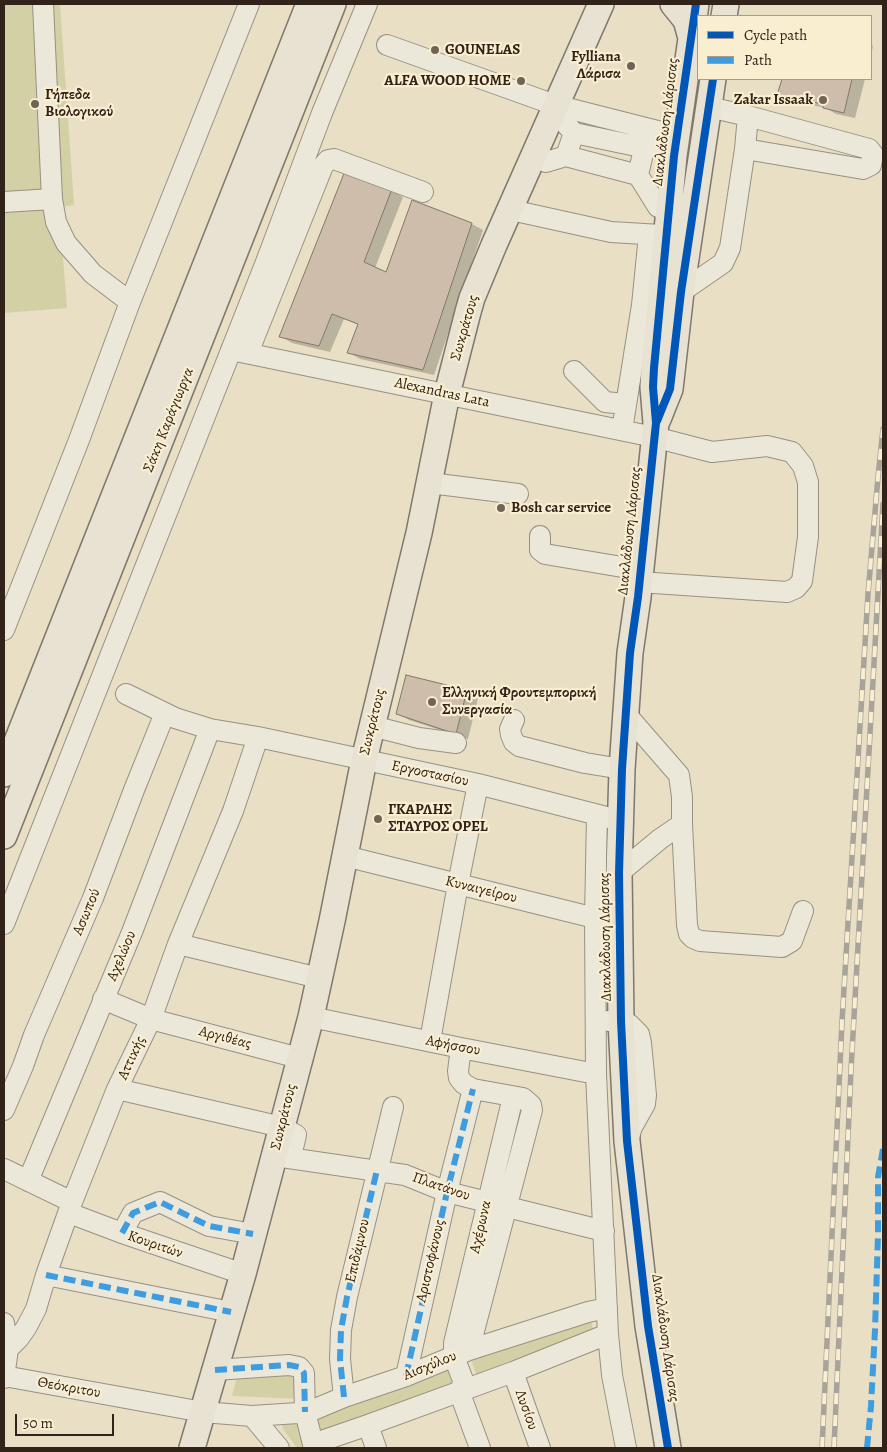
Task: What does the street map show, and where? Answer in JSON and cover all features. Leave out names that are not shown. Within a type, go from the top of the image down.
[{"type":"main road","name":"Σάκη Καράγιωργα","points":[[4,774],[309,4]]},
{"type":"main road","name":"Σάκη Καράγιωργα","points":[[4,836],[333,4]]},
{"type":"main road","points":[[673,4],[686,20],[691,38]]},
{"type":"main road","name":"Διακλάδωση Λάρισας","points":[[668,1448],[647,1318],[627,1141],[620,1021],[607,921],[618,874],[608,817],[622,769],[630,653],[655,430],[653,387],[662,143],[691,38],[696,4]]},
{"type":"main road","name":"Σωκράτους","points":[[192,1448],[253,1234],[279,1155],[282,1127],[311,1017],[364,760],[430,483],[446,394],[472,298],[511,210],[564,120],[603,6]]},
{"type":"main road","name":"Διακλάδωση Λάρισας","points":[[655,430],[670,389],[681,292],[713,80]]},
{"type":"street","points":[[43,4],[52,199],[56,222],[60,232],[76,256],[92,274],[130,302]]},
{"type":"street","points":[[4,630],[79,440],[130,302],[249,4]]},
{"type":"street","points":[[239,351],[322,113],[367,4]]},
{"type":"street","points":[[387,45],[564,120],[662,143]]},
{"type":"street","points":[[709,107],[868,149],[873,154],[871,165],[863,168],[746,150]]},
{"type":"street","points":[[681,292],[723,263],[730,248],[746,150],[748,116]]},
{"type":"street","points":[[564,120],[662,143]]},
{"type":"street","points":[[564,120],[566,156]]},
{"type":"street","points":[[638,176],[644,149],[662,143]]},
{"type":"street","points":[[546,162],[566,156],[638,176],[658,207]]},
{"type":"street","points":[[4,924],[239,351],[323,166],[328,160],[334,159],[423,192]]},
{"type":"street","points":[[4,202],[52,199]]},
{"type":"street","points":[[511,210],[612,232],[658,235],[641,314],[622,430]]},
{"type":"street","name":"Alexandras Lata","points":[[239,351],[622,430],[655,430],[712,452],[766,446],[792,452],[803,466],[808,482],[808,538],[802,581],[796,588],[787,592],[640,576],[545,554],[540,550],[540,536]]},
{"type":"street","points":[[574,371],[606,402],[626,404]]},
{"type":"street","points":[[430,483],[518,494]]},
{"type":"street","name":"Εργοστασίου","points":[[126,694],[175,718],[210,729],[258,737],[478,784],[608,817]]},
{"type":"street","name":"Ασωπού","points":[[4,1110],[93,898],[165,713]]},
{"type":"street","points":[[625,713],[679,774],[682,797],[687,925],[693,938],[700,941],[782,946],[792,941],[803,911]]},
{"type":"street","points":[[514,720],[510,729],[511,735],[514,742],[519,746],[585,763],[622,769]]},
{"type":"street","points":[[372,726],[419,738],[456,743]]},
{"type":"street","name":"Αχελώου","points":[[28,1182],[132,932],[210,729]]},
{"type":"street","name":"Αττικής","points":[[4,1377],[5,1336],[22,1333],[36,1310],[46,1275],[71,1208],[118,1089],[151,1019],[178,944],[232,811],[258,737]]},
{"type":"street","points":[[430,1041],[478,784]]},
{"type":"street","points":[[608,817],[607,921],[596,1022],[596,1074],[608,1334],[612,1375],[626,1448]]},
{"type":"street","points":[[618,874],[660,839],[682,824]]},
{"type":"street","name":"Κυναιγείρου","points":[[345,856],[607,921]]},
{"type":"street","points":[[178,944],[319,978]]},
{"type":"street","name":"Αργιθέας","points":[[103,999],[151,1019],[299,1058]]},
{"type":"street","name":"Αφήσσου","points":[[311,1017],[596,1074]]},
{"type":"street","points":[[596,1022],[620,1021]]},
{"type":"street","points":[[461,1048],[458,1071],[459,1078],[464,1084],[474,1089],[513,1097]]},
{"type":"street","points":[[118,1089],[282,1127]]},
{"type":"street","name":"Αριστοφάνους","points":[[406,1376],[446,1192],[474,1089]]},
{"type":"street","name":"Αχέρωνα","points":[[513,1097],[523,1098],[531,1105],[532,1116],[462,1353],[454,1343],[487,1202],[513,1097]]},
{"type":"street","name":"Επιδάμνου","points":[[344,1397],[340,1359],[341,1330],[347,1297],[393,1107]]},
{"type":"street","name":"Πλατάνου","points":[[279,1155],[377,1170],[415,1178],[446,1192],[604,1231]]},
{"type":"street","name":"Κουριτών","points":[[4,1169],[71,1208],[122,1233],[243,1274]]},
{"type":"street","points":[[122,1233],[133,1213],[160,1202],[209,1226],[253,1234]]},
{"type":"street","points":[[46,1275],[231,1312]]},
{"type":"street","name":"Αισχύλου","points":[[252,1416],[305,1412],[406,1376],[462,1353],[588,1312],[607,1308]]},
{"type":"street","points":[[215,1370],[289,1365],[299,1367],[304,1373],[305,1412],[313,1446],[513,1372],[608,1334]]},
{"type":"street","points":[[462,1353],[463,1380],[460,1391],[480,1448]]},
{"type":"street","name":"Λυσίου","points":[[513,1372],[540,1448]]},
{"type":"street","name":"Θεόκριτου","points":[[4,1377],[203,1412],[252,1416]]},
{"type":"street","points":[[252,1416],[279,1448]]},
{"type":"street","points":[[368,1425],[376,1448]]},
{"type":"shaded area","name":"Γήπεδα Βιολογικού","points":[[4,4],[60,4],[74,205],[59,207],[67,308],[4,313]]},
{"type":"shaded area","points":[[590,1315],[594,1334],[477,1377],[471,1359]]},
{"type":"shaded area","points":[[454,1364],[460,1383],[321,1434],[315,1417]]},
{"type":"shaded area","points":[[293,1370],[301,1399],[232,1396],[238,1373]]},
{"type":"shaded area","points":[[297,1420],[310,1448],[297,1448],[283,1429],[282,1426],[285,1423]]},
{"type":"building","name":"Zakar Issaak","points":[[782,80],[852,80],[844,113],[823,108],[823,104],[777,95]]},
{"type":"building","points":[[345,171],[392,189],[364,262],[386,272],[412,200],[472,223],[423,370],[347,353],[358,324],[332,314],[319,346],[279,337]]},
{"type":"building","name":"Ελληνική Φρουτεμπορική Συνεργασία","points":[[406,675],[467,690],[456,734],[396,714]]},
{"type":"railway","points":[[822,1448],[842,1022],[868,594],[883,429]]},
{"type":"railway","points":[[834,1448],[851,1070],[883,504]]},
{"type":"marked path","points":[[406,1376],[447,1192],[473,1089]]},
{"type":"marked path","points":[[867,1448],[875,1330],[878,1177],[883,1149]]},
{"type":"marked path","points":[[344,1397],[340,1359],[341,1330],[377,1170]]},
{"type":"marked path","points":[[122,1233],[133,1213],[160,1202],[209,1226],[253,1234]]},
{"type":"marked path","points":[[46,1275],[231,1312]]},
{"type":"marked path","points":[[215,1370],[289,1365],[299,1367],[304,1373],[305,1412]]},
{"type":"cycle path","points":[[668,1448],[648,1326],[627,1141],[621,1021],[619,873],[622,769],[630,653],[638,597],[656,423],[653,387],[654,368],[674,156],[696,4]]},
{"type":"cycle path","points":[[657,421],[670,389],[681,292],[713,80]]},
{"type":"place","name":"GOUNELAS","points":[[435,50]]},
{"type":"place","name":"Fylliana Λάρισα","points":[[631,66]]},
{"type":"place","name":"ALFA WOOD HOME","points":[[521,81]]},
{"type":"place","name":"Zakar Issaak","points":[[823,100]]},
{"type":"place","name":"Γήπεδα Βιολογικού","points":[[35,104]]},
{"type":"place","name":"Bosh car service","points":[[501,508]]},
{"type":"place","name":"Ελληνική Φρουτεμπορική Συνεργασία","points":[[432,702]]},
{"type":"place","name":"ΓΚΑΡΛΗΣ ΣΤΑΥΡΟΣ OPEL","points":[[378,819]]}]
